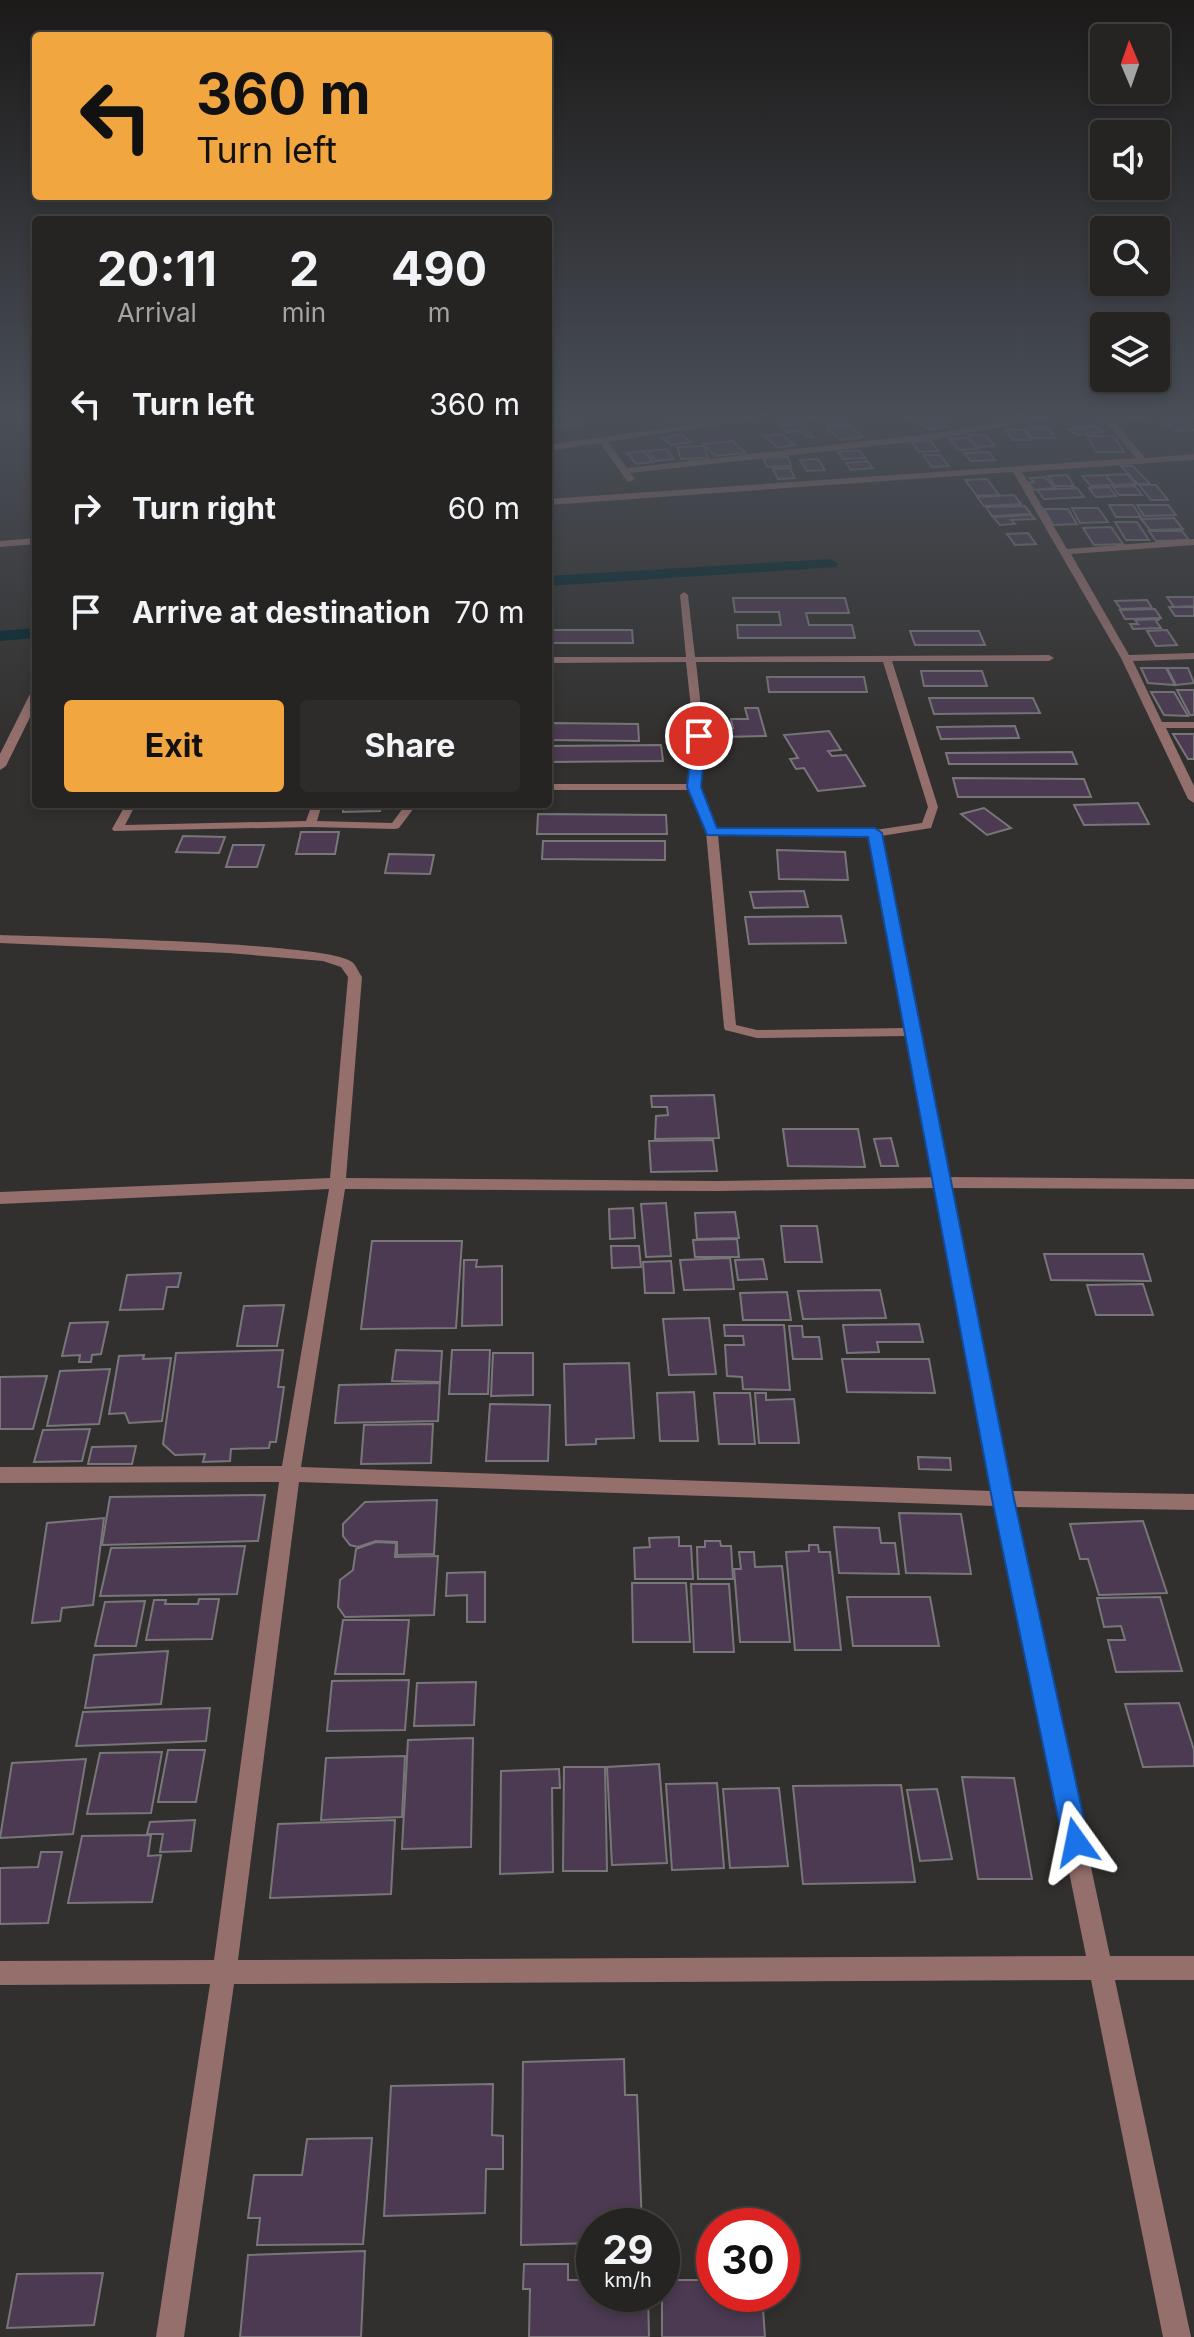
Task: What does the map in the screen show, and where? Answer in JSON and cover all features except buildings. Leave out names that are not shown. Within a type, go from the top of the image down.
[{"type":"street","points":[[1048,525],[1126,658],[1194,799]]},
{"type":"street","points":[[0,544],[32,541]]},
{"type":"street","points":[[1064,552],[1194,542]]},
{"type":"street","points":[[1126,658],[1194,656]]},
{"type":"street","points":[[0,766],[32,702]]},
{"type":"street","points":[[1160,725],[1194,725]]},
{"type":"street","points":[[0,939],[229,949],[324,957],[346,964],[355,977],[338,1183],[290,1474],[224,1972],[170,2337]]},
{"type":"street","points":[[942,1182],[1003,1499],[1177,2337]]},
{"type":"street","points":[[0,1198],[338,1183],[717,1186],[942,1182],[1194,1184]]},
{"type":"street","points":[[0,1475],[290,1474],[1003,1499],[1194,1502]]},
{"type":"street","points":[[0,1973],[1194,1968]]},
{"type":"lane","points":[[684,595],[699,736],[694,787],[712,832],[730,1027],[757,1034],[913,1032]]},
{"type":"lane","points":[[552,660],[1049,658]]},
{"type":"lane","points":[[712,832],[875,833],[927,826],[933,807],[887,660]]},
{"type":"lane","points":[[552,787],[694,787]]},
{"type":"lane","points":[[129,808],[118,829],[311,824],[395,826],[409,808]]},
{"type":"lane","points":[[311,824],[316,808]]},
{"type":"lane","points":[[875,833],[942,1182]]},
{"type":"waterway","points":[[552,581],[830,564]]},
{"type":"waterway","points":[[0,636],[32,633]]},
{"type":"route","points":[[699,736],[694,787],[712,832],[875,833],[1003,1499],[1076,1842]]}]
